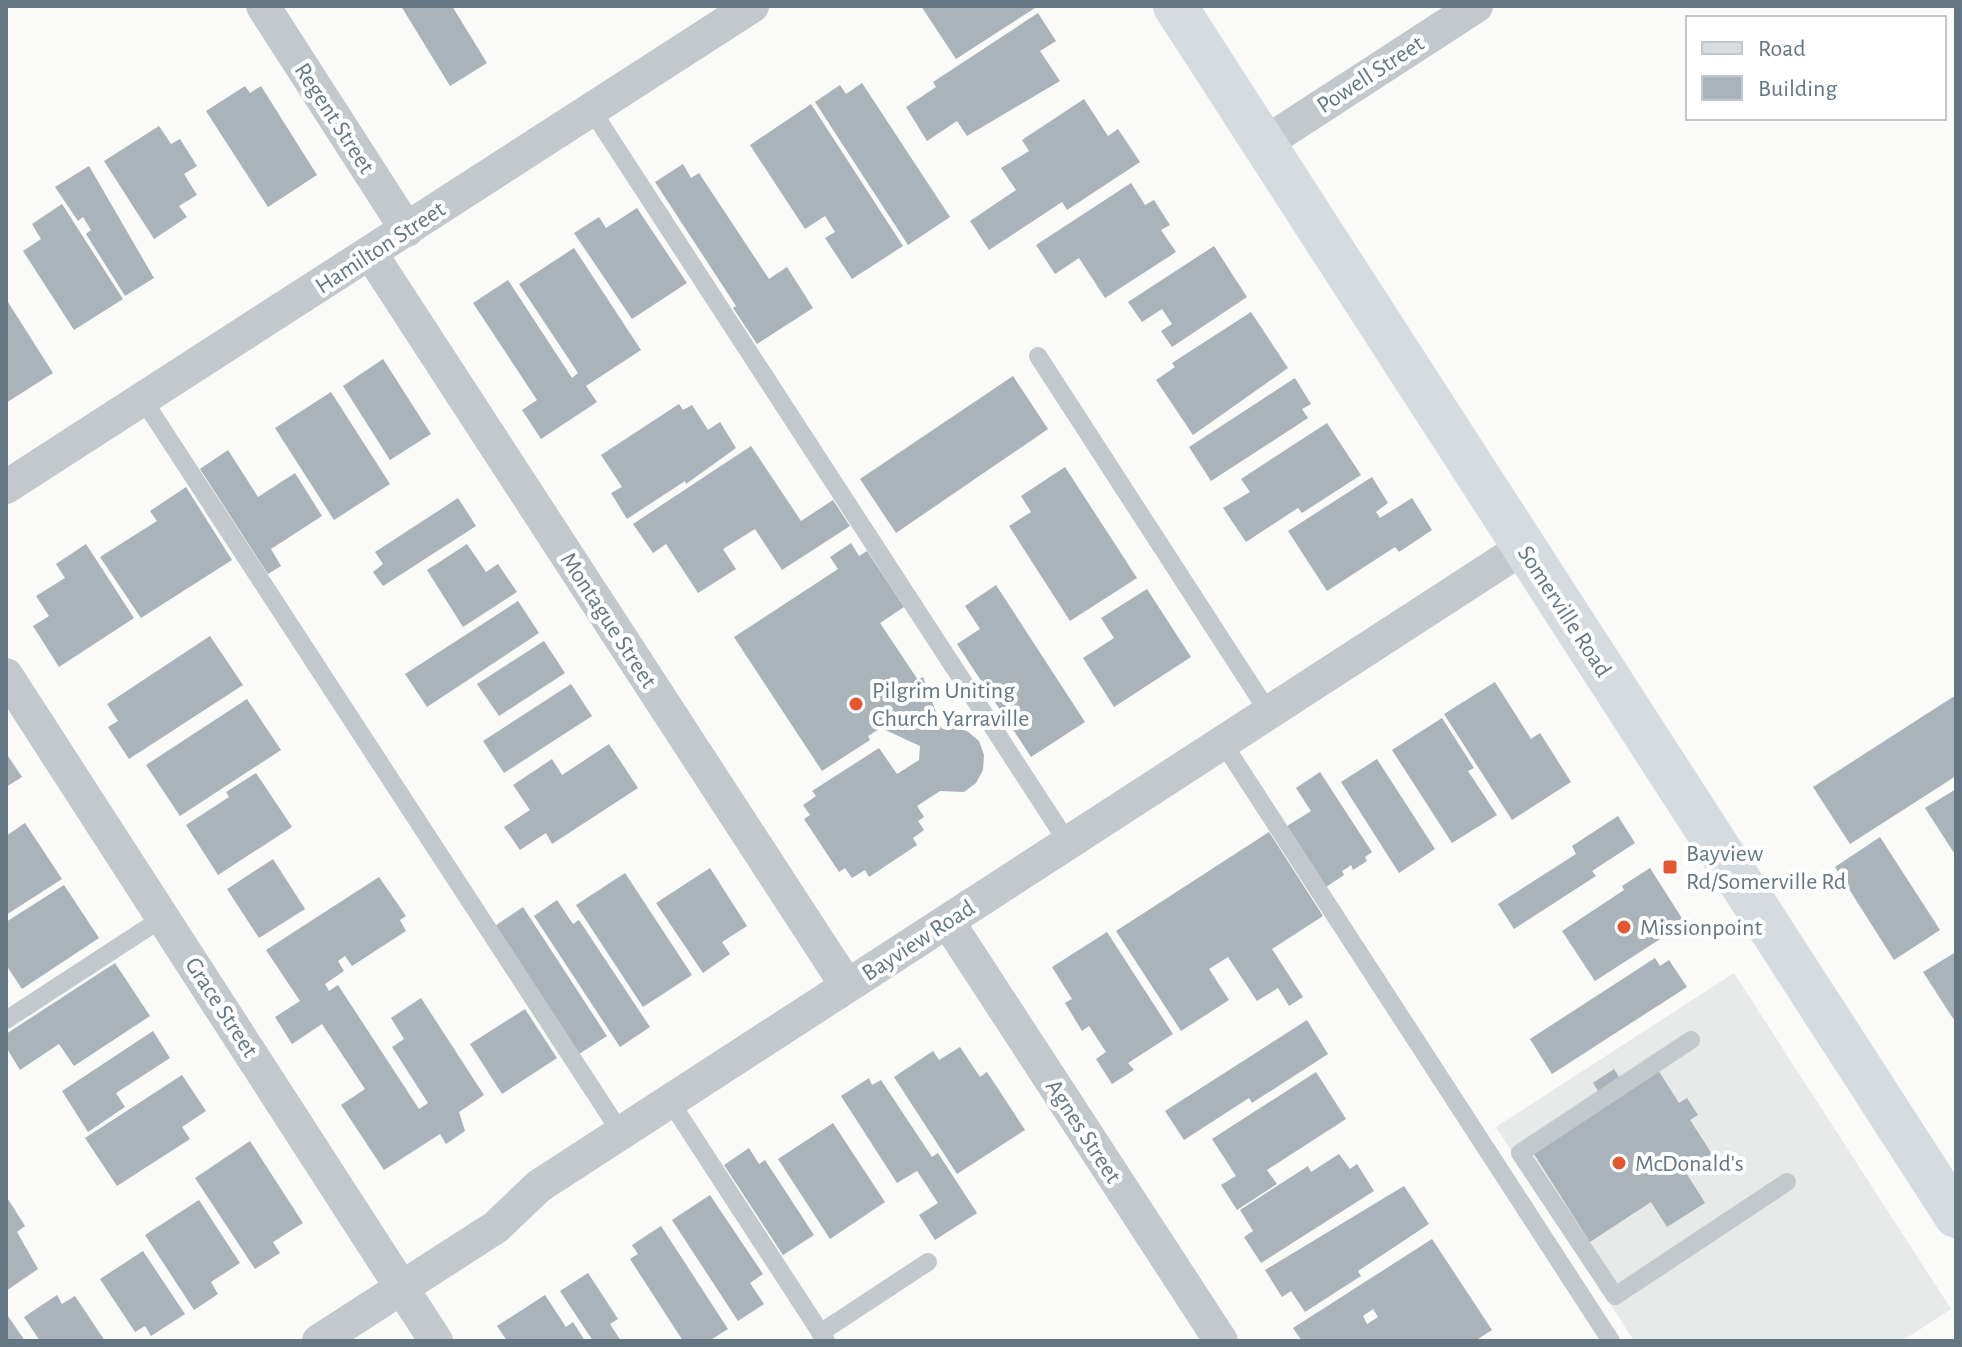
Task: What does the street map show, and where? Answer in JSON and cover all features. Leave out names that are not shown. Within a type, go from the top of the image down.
[{"type":"main road","name":"Somerville Road","points":[[1175,6],[1956,1216]]},
{"type":"street","name":"Regent Street","points":[[263,6],[407,230]]},
{"type":"street","name":"Hamilton Street","points":[[9,479],[371,254],[752,6]]},
{"type":"street","name":"Powell Street","points":[[1265,143],[1476,6]]},
{"type":"street","name":"Montague Street","points":[[371,254],[847,986]]},
{"type":"street","name":"Bayview Road","points":[[319,1341],[496,1227],[539,1186],[1524,547]]},
{"type":"street","name":"Grace Street","points":[[6,675],[436,1341]]},
{"type":"street","name":"Agnes Street","points":[[948,922],[1221,1341]]},
{"type":"lane","points":[[591,109],[1068,843]]},
{"type":"lane","points":[[1038,356],[1269,713]]},
{"type":"lane","points":[[142,398],[621,1133]]},
{"type":"lane","points":[[1223,743],[1611,1341]]},
{"type":"lane","points":[[6,1020],[164,917]]},
{"type":"lane","points":[[1691,1040],[1520,1153],[1615,1296],[1787,1182]]},
{"type":"lane","points":[[670,1101],[823,1337],[928,1262]]},
{"type":"shaded area","points":[[1734,973],[1951,1309],[1902,1341],[1634,1341],[1496,1127]]},
{"type":"building","points":[[401,6],[452,6],[487,63],[450,86]]},
{"type":"building","points":[[921,6],[1038,6],[956,59]]},
{"type":"building","points":[[1038,13],[1056,41],[1040,51],[1060,81],[967,136],[957,121],[927,141],[906,107],[936,87],[933,82]]},
{"type":"building","points":[[862,83],[950,217],[908,245],[815,102],[840,85],[846,94]]},
{"type":"building","points":[[245,86],[250,93],[261,86],[317,175],[268,207],[206,111]]},
{"type":"building","points":[[1084,99],[1108,136],[1118,129],[1140,162],[1067,210],[1062,202],[989,250],[970,221],[1016,190],[1001,168],[1029,151],[1022,140]]},
{"type":"building","points":[[811,104],[903,246],[852,279],[825,238],[835,232],[825,216],[805,229],[750,145]]},
{"type":"building","points":[[159,126],[171,144],[180,139],[197,166],[184,174],[197,195],[179,206],[187,217],[154,239],[104,161]]},
{"type":"building","points":[[683,164],[691,178],[699,173],[769,279],[787,267],[813,308],[757,344],[733,308],[736,306],[655,182]]},
{"type":"building","points":[[89,166],[154,278],[125,296],[86,234],[91,230],[83,217],[78,221],[55,187]]},
{"type":"building","points":[[1131,183],[1145,205],[1154,200],[1170,225],[1161,230],[1176,252],[1105,298],[1079,258],[1055,274],[1036,245]]},
{"type":"building","points":[[62,204],[123,299],[74,330],[23,251],[41,239],[32,224]]},
{"type":"building","points":[[637,208],[687,283],[632,319],[574,233],[599,217],[606,228]]},
{"type":"building","points":[[1214,246],[1247,297],[1172,347],[1161,331],[1172,324],[1162,309],[1142,322],[1128,302]]},
{"type":"building","points":[[574,248],[641,350],[586,386],[597,402],[541,439],[522,410],[537,400],[473,303],[508,280],[572,378],[578,373],[519,284]]},
{"type":"building","points":[[6,299],[53,373],[6,403]]},
{"type":"building","points":[[1251,312],[1288,368],[1193,435],[1156,380],[1175,367],[1172,363]]},
{"type":"building","points":[[383,359],[431,434],[390,460],[343,386]]},
{"type":"building","points":[[1013,376],[1048,429],[896,533],[860,479]]},
{"type":"building","points":[[1295,378],[1311,404],[1302,409],[1308,418],[1211,481],[1189,447]]},
{"type":"building","points":[[331,392],[390,484],[334,520],[275,428]]},
{"type":"building","points":[[679,404],[683,410],[692,405],[708,430],[720,422],[736,448],[686,484],[685,481],[627,519],[611,493],[622,487],[601,455]]},
{"type":"building","points":[[1327,423],[1361,475],[1302,513],[1298,508],[1246,542],[1223,508],[1250,492],[1241,479]]},
{"type":"building","points":[[751,446],[801,521],[833,500],[850,526],[782,570],[755,529],[723,549],[736,569],[698,593],[666,544],[653,553],[633,524]]},
{"type":"building","points":[[228,450],[258,497],[295,473],[322,516],[271,549],[281,566],[268,574],[200,469]]},
{"type":"building","points":[[1065,467],[1137,578],[1070,621],[1009,526],[1031,512],[1021,496]]},
{"type":"building","points":[[1372,477],[1388,503],[1376,512],[1380,518],[1412,498],[1432,530],[1399,552],[1395,547],[1327,591],[1288,531]]},
{"type":"building","points":[[186,487],[232,560],[141,618],[100,557],[157,521],[150,511]]},
{"type":"building","points":[[458,498],[476,526],[383,586],[373,572],[383,564],[375,552]]},
{"type":"building","name":"Pilgrim Uniting Church Yarraville","points":[[851,543],[859,556],[867,551],[904,607],[880,623],[918,680],[923,677],[942,729],[953,727],[967,731],[979,741],[984,755],[983,770],[976,783],[964,792],[940,791],[917,806],[924,817],[918,821],[924,830],[913,838],[917,845],[869,877],[865,870],[852,878],[845,868],[839,872],[804,819],[810,815],[803,805],[816,796],[812,791],[879,748],[897,774],[919,760],[920,746],[881,728],[868,736],[870,740],[822,771],[734,637],[838,569],[830,557]]},
{"type":"building","points":[[86,544],[134,618],[59,667],[33,626],[49,616],[36,596],[65,578],[56,564]]},
{"type":"building","points":[[467,544],[486,572],[498,564],[517,592],[463,627],[427,570]]},
{"type":"building","points":[[996,585],[1085,722],[1031,757],[957,644],[980,629],[965,606]]},
{"type":"building","points":[[1147,589],[1191,657],[1114,707],[1083,658],[1114,638],[1101,618]]},
{"type":"building","points":[[518,601],[539,633],[427,707],[405,674]]},
{"type":"building","points":[[210,636],[243,685],[129,759],[108,727],[118,721],[107,704]]},
{"type":"building","points":[[544,641],[565,673],[499,716],[477,684]]},
{"type":"building","points":[[1495,682],[1531,739],[1540,733],[1571,782],[1512,820],[1444,714]]},
{"type":"building","points":[[571,684],[592,716],[504,773],[483,741]]},
{"type":"building","points":[[1956,695],[1956,776],[1850,844],[1813,787]]},
{"type":"building","points":[[247,699],[281,750],[180,816],[146,765]]},
{"type":"building","points":[[1442,718],[1474,768],[1468,771],[1497,815],[1452,843],[1392,750]]},
{"type":"building","points":[[609,744],[638,788],[552,844],[546,833],[520,850],[504,827],[530,810],[513,785],[552,759],[562,775]]},
{"type":"building","points":[[6,753],[22,777],[6,787]]},
{"type":"building","points":[[1377,759],[1435,849],[1399,873],[1341,782]]},
{"type":"building","points":[[1320,772],[1372,852],[1365,857],[1367,861],[1353,870],[1351,865],[1342,871],[1344,875],[1326,887],[1287,826],[1311,811],[1296,788]]},
{"type":"building","points":[[256,773],[292,827],[218,875],[186,825],[229,797],[226,792]]},
{"type":"building","points":[[1956,789],[1956,856],[1925,808]]},
{"type":"building","points":[[1618,816],[1635,843],[1592,871],[1596,876],[1514,929],[1498,904],[1576,854],[1572,846]]},
{"type":"building","points":[[25,823],[62,879],[6,915],[6,836]]},
{"type":"building","points":[[1269,832],[1323,916],[1272,949],[1303,997],[1289,1006],[1278,988],[1257,1001],[1228,957],[1209,969],[1229,1000],[1181,1031],[1116,931]]},
{"type":"building","points":[[1880,837],[1940,930],[1894,960],[1835,867]]},
{"type":"building","points":[[273,859],[305,909],[259,938],[227,889]]},
{"type":"building","points":[[710,868],[747,926],[722,942],[730,954],[703,973],[656,903]]},
{"type":"building","name":"Missionpoint","points":[[1650,868],[1685,923],[1595,981],[1562,931],[1624,890],[1622,886]]},
{"type":"building","points":[[625,873],[692,975],[643,1007],[576,905]]},
{"type":"building","points":[[379,877],[406,916],[400,920],[406,931],[352,966],[345,956],[338,961],[344,971],[325,984],[329,991],[338,985],[419,1109],[428,1103],[392,1047],[404,1039],[391,1018],[421,998],[484,1095],[459,1112],[465,1131],[446,1144],[440,1134],[384,1170],[341,1105],[365,1089],[322,1024],[292,1044],[275,1017],[300,1001],[266,950]]},
{"type":"building","points":[[64,885],[99,938],[22,989],[6,965],[6,922]]},
{"type":"building","points":[[557,900],[573,924],[579,920],[650,1027],[620,1047],[534,916]]},
{"type":"building","points":[[523,907],[607,1036],[579,1054],[495,926]]},
{"type":"building","points":[[1107,932],[1173,1034],[1128,1063],[1134,1070],[1112,1084],[1096,1059],[1106,1052],[1089,1026],[1082,1031],[1065,1003],[1072,999],[1052,967]]},
{"type":"building","points":[[1956,952],[1956,1023],[1923,972]]},
{"type":"building","points":[[1655,958],[1660,966],[1669,960],[1687,987],[1552,1074],[1530,1039]]},
{"type":"building","points":[[115,963],[150,1016],[74,1066],[59,1044],[20,1070],[6,1047],[6,1034]]},
{"type":"building","points":[[525,1009],[557,1058],[502,1094],[470,1044]]},
{"type":"building","points":[[1307,1020],[1328,1054],[1252,1103],[1249,1098],[1184,1140],[1165,1111]]},
{"type":"building","points":[[153,1031],[170,1058],[116,1093],[125,1107],[88,1132],[62,1091]]},
{"type":"building","points":[[960,1047],[980,1077],[987,1072],[1025,1130],[957,1174],[894,1077],[933,1051],[939,1060]]},
{"type":"building","name":"McDonald's","points":[[1614,1069],[1627,1090],[1658,1070],[1679,1103],[1687,1098],[1698,1115],[1690,1120],[1712,1154],[1685,1171],[1705,1203],[1667,1227],[1651,1202],[1590,1242],[1532,1151],[1606,1103],[1593,1083]]},
{"type":"building","points":[[1316,1072],[1346,1119],[1267,1170],[1277,1184],[1237,1210],[1221,1185],[1236,1176],[1212,1139]]},
{"type":"building","points":[[182,1075],[206,1111],[182,1127],[190,1139],[117,1186],[85,1138]]},
{"type":"building","points":[[869,1078],[872,1085],[881,1080],[932,1157],[938,1153],[977,1213],[935,1240],[919,1215],[938,1203],[917,1171],[897,1183],[841,1096]]},
{"type":"building","points":[[833,1123],[885,1202],[830,1239],[778,1159]]},
{"type":"building","points":[[250,1141],[303,1223],[273,1242],[280,1253],[255,1269],[195,1178]]},
{"type":"building","points":[[749,1148],[759,1164],[765,1160],[814,1235],[783,1255],[724,1165]]},
{"type":"building","points":[[1339,1154],[1350,1169],[1357,1164],[1374,1191],[1261,1263],[1244,1237],[1253,1231],[1240,1210],[1308,1166],[1311,1172]]},
{"type":"building","points":[[1404,1186],[1429,1224],[1358,1271],[1361,1276],[1305,1312],[1291,1291],[1282,1297],[1265,1270]]},
{"type":"building","points":[[710,1195],[763,1274],[750,1283],[764,1304],[738,1321],[672,1220]]},
{"type":"building","points":[[6,1196],[25,1226],[17,1232],[38,1269],[6,1291]]},
{"type":"building","points":[[199,1200],[240,1263],[211,1282],[218,1294],[194,1310],[145,1235]]},
{"type":"building","points":[[661,1226],[728,1329],[709,1341],[683,1341],[630,1259],[638,1254],[632,1245]]},
{"type":"building","points":[[1432,1239],[1492,1330],[1475,1341],[1302,1341],[1293,1328]],"holes":[[[1373,1309],[1378,1317],[1367,1324],[1363,1316]]]},
{"type":"building","points":[[143,1251],[185,1314],[151,1336],[145,1326],[135,1332],[100,1279]]},
{"type":"building","points":[[588,1273],[618,1319],[610,1324],[621,1341],[593,1341],[560,1291]]},
{"type":"building","points":[[57,1295],[62,1304],[75,1296],[105,1341],[40,1341],[24,1317]]},
{"type":"building","points":[[545,1295],[566,1327],[573,1322],[585,1341],[507,1341],[497,1326]]},
{"type":"building","points":[[6,1313],[25,1341],[6,1341]]},
{"type":"place","name":"Pilgrim Uniting Church Yarraville","points":[[856,704]]},
{"type":"place","name":"Bayview Rd/Somerville Rd","points":[[1670,867]]},
{"type":"place","name":"Missionpoint","points":[[1624,927]]},
{"type":"place","name":"McDonald's","points":[[1619,1163]]}]
